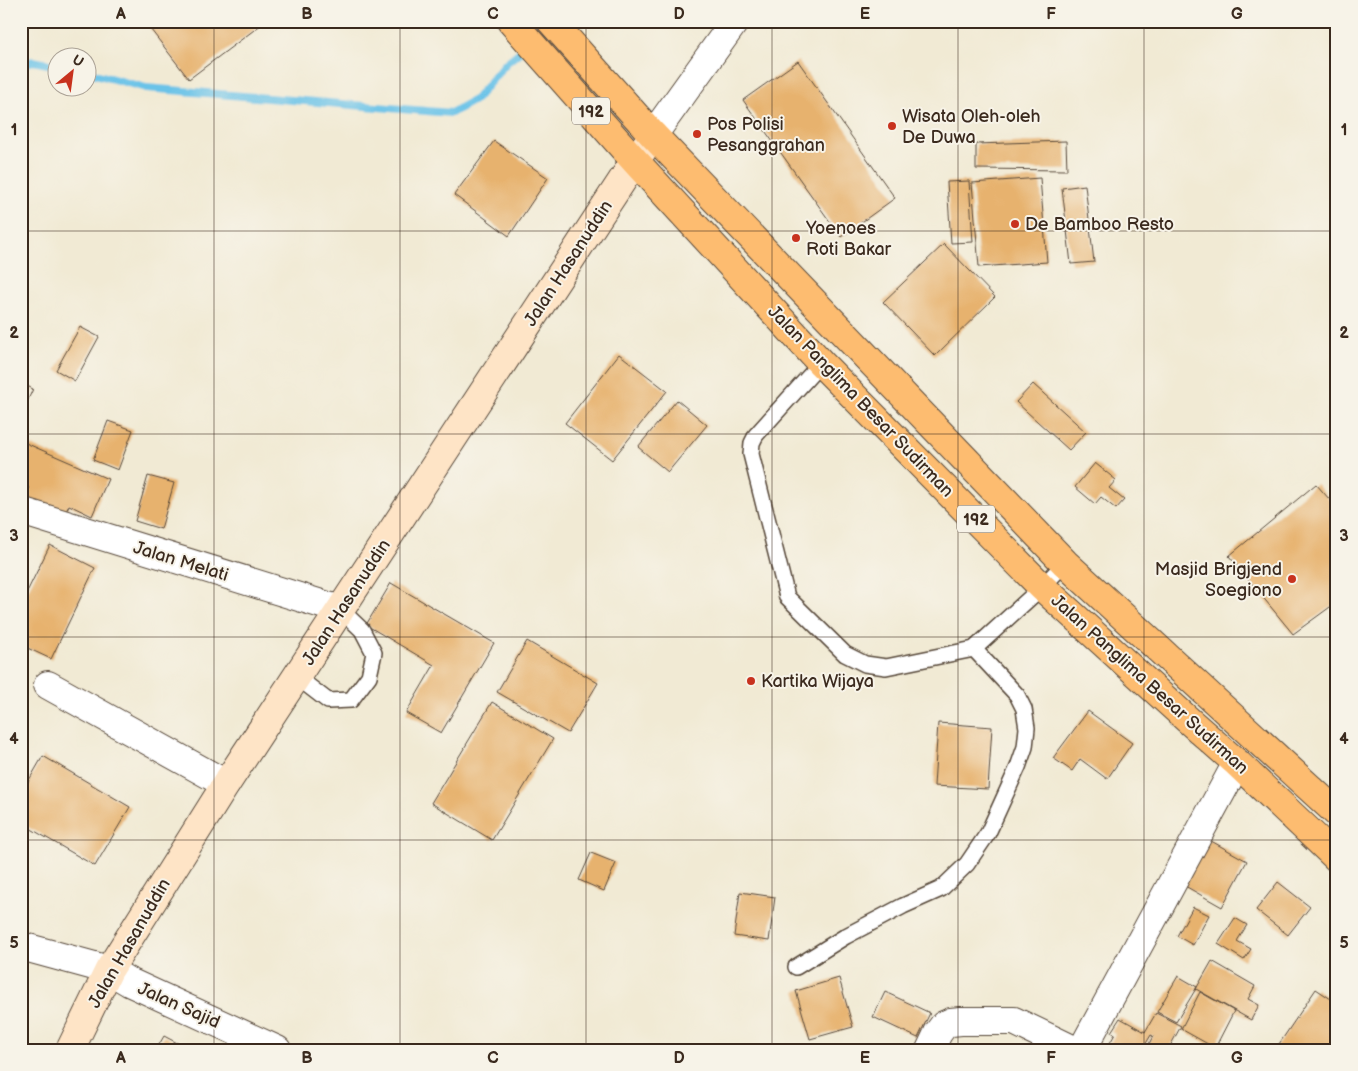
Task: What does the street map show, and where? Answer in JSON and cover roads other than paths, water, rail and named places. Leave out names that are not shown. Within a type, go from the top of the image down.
[{"type":"main road","name":"192","points":[[517,27],[635,161]]},
{"type":"main road","name":"192","points":[[560,30],[653,134]]},
{"type":"main road","name":"Jalan Hasanuddin","points":[[70,1050],[109,970],[226,784],[653,134]]},
{"type":"main road","name":"Jalan Panglima Besar Sudirman","points":[[653,134],[1065,563],[1337,813]]},
{"type":"main road","name":"Jalan Panglima Besar Sudirman","points":[[635,161],[821,363],[1042,587],[1237,763],[1337,858]]},
{"type":"street","points":[[653,134],[735,21]]},
{"type":"street","name":"Jalan Melati","points":[[21,511],[341,610]]},
{"type":"street","points":[[48,685],[204,770],[226,784]]},
{"type":"street","points":[[1082,1050],[1237,763]]},
{"type":"street","name":"Jalan Sajid","points":[[21,946],[109,970],[129,982],[277,1050]]},
{"type":"street","points":[[930,1050],[944,1025],[961,1020],[1014,1020],[1074,1050]]},
{"type":"lane","points":[[821,363],[756,435],[752,443],[751,454],[787,596],[845,654],[865,664],[886,667],[974,649],[1042,587],[1065,563]]},
{"type":"lane","points":[[297,677],[328,700],[351,700],[369,676],[374,653],[362,630],[341,610]]},
{"type":"lane","points":[[796,967],[846,936],[903,906],[941,889],[967,864],[988,832],[1018,767],[1025,747],[1027,728],[1024,709],[1016,695],[974,649]]},
{"type":"waterway","points":[[98,75],[146,88],[451,113],[476,99],[506,63],[551,27]]},
{"type":"waterway","points":[[21,65],[33,61],[48,64]]},
{"type":"place","name":"Wisata Oleh-oleh De Duwa","points":[[892,126]]},
{"type":"place","name":"Pos Polisi Pesanggrahan","points":[[697,134]]},
{"type":"place","name":"De Bamboo Resto","points":[[1015,224]]},
{"type":"place","name":"Yoenoes Roti Bakar","points":[[796,238]]},
{"type":"place","name":"Masjid Brigjend Soegiono","points":[[1292,579]]},
{"type":"place","name":"Kartika Wijaya","points":[[751,681]]}]
